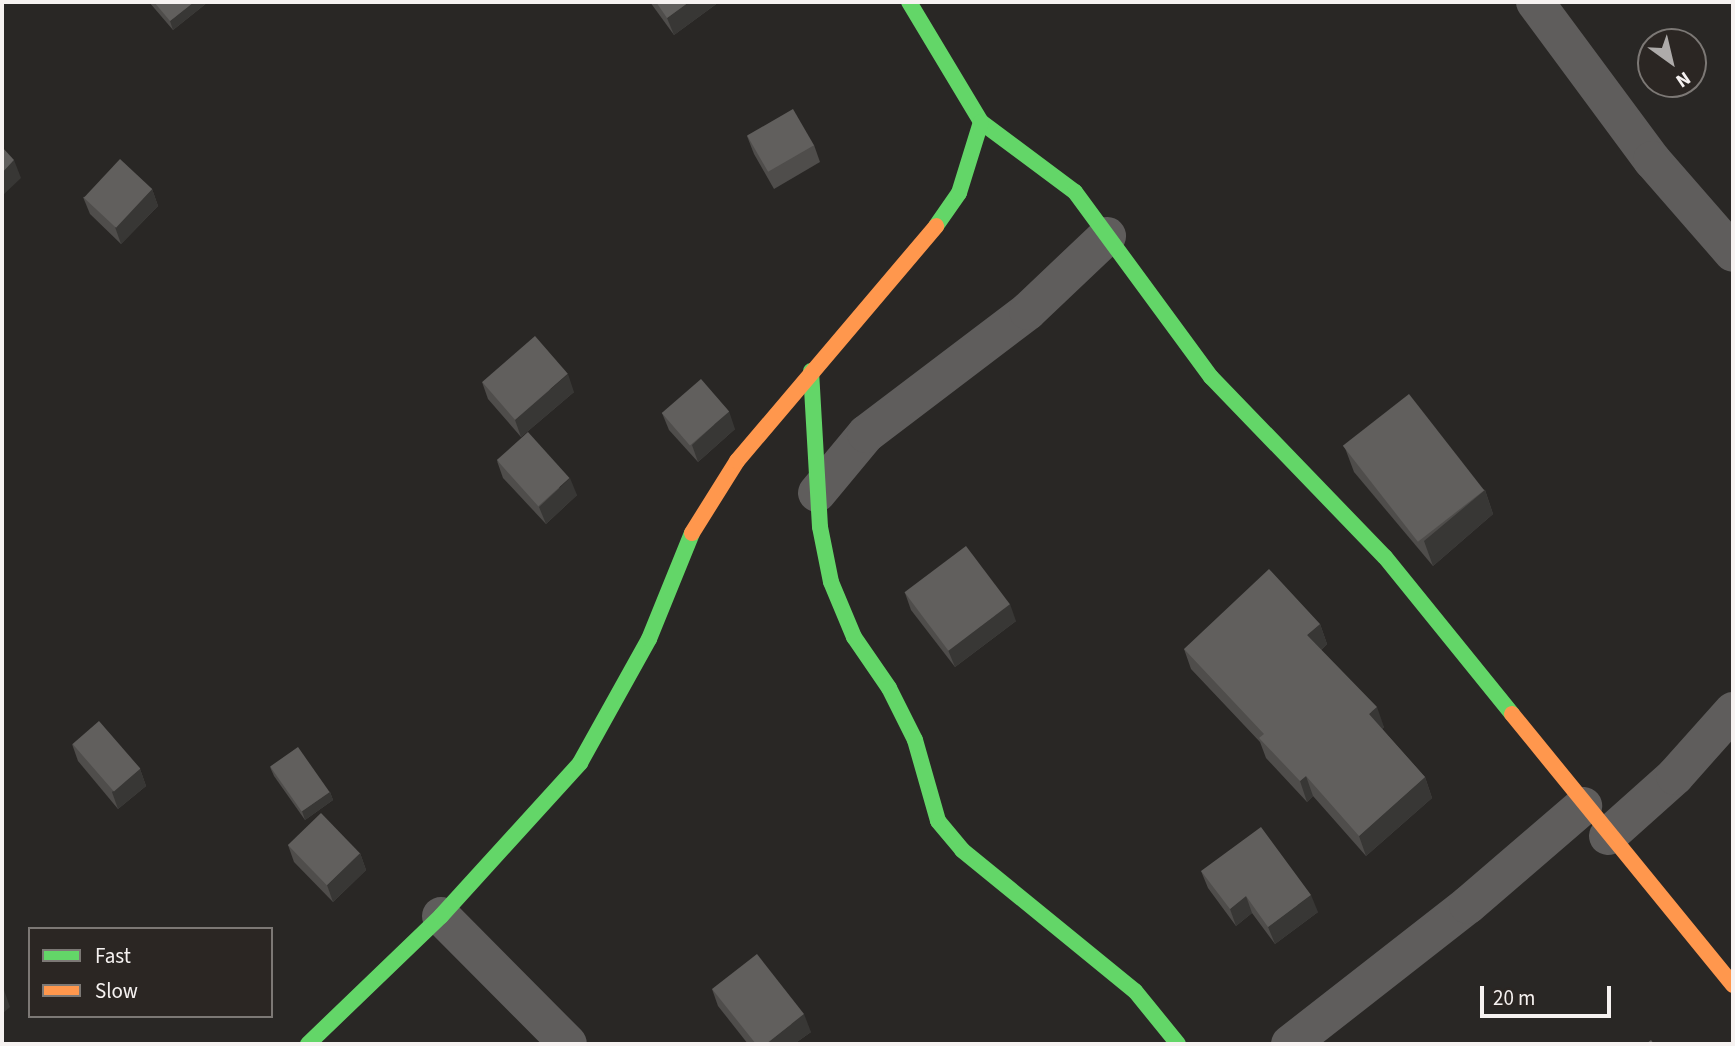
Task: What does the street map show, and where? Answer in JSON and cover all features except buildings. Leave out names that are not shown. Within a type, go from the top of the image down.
[{"type":"street","points":[[909,2],[981,122],[1075,192],[1211,377],[1385,557],[1583,806],[1733,985]]},
{"type":"street","points":[[1535,2],[1652,160],[1733,253]]},
{"type":"street","points":[[308,1044],[441,916],[580,763],[649,639],[699,516],[737,461],[951,204],[981,122]]},
{"type":"street","points":[[817,493],[866,434],[1028,311],[1107,236]]},
{"type":"street","points":[[811,371],[817,493],[831,582],[854,637],[889,688],[915,740],[938,821],[962,850],[1135,991],[1178,1044]]},
{"type":"street","points":[[1608,836],[1675,776],[1733,711]]},
{"type":"street","points":[[1290,1044],[1468,905],[1583,806]]},
{"type":"street","points":[[441,916],[568,1044]]},
{"type":"traffic: fast","points":[[909,2],[981,122],[1075,192],[1211,377],[1385,557],[1512,714]]},
{"type":"traffic: fast","points":[[936,226],[959,193],[981,122]]},
{"type":"traffic: fast","points":[[811,371],[820,527],[831,582],[854,637],[889,688],[915,740],[938,821],[962,850],[1135,991],[1178,1044]]},
{"type":"traffic: fast","points":[[308,1044],[441,916],[580,763],[649,639],[692,533]]},
{"type":"traffic: slow","points":[[692,533],[737,461],[936,226]]},
{"type":"traffic: slow","points":[[1512,714],[1733,985]]}]
